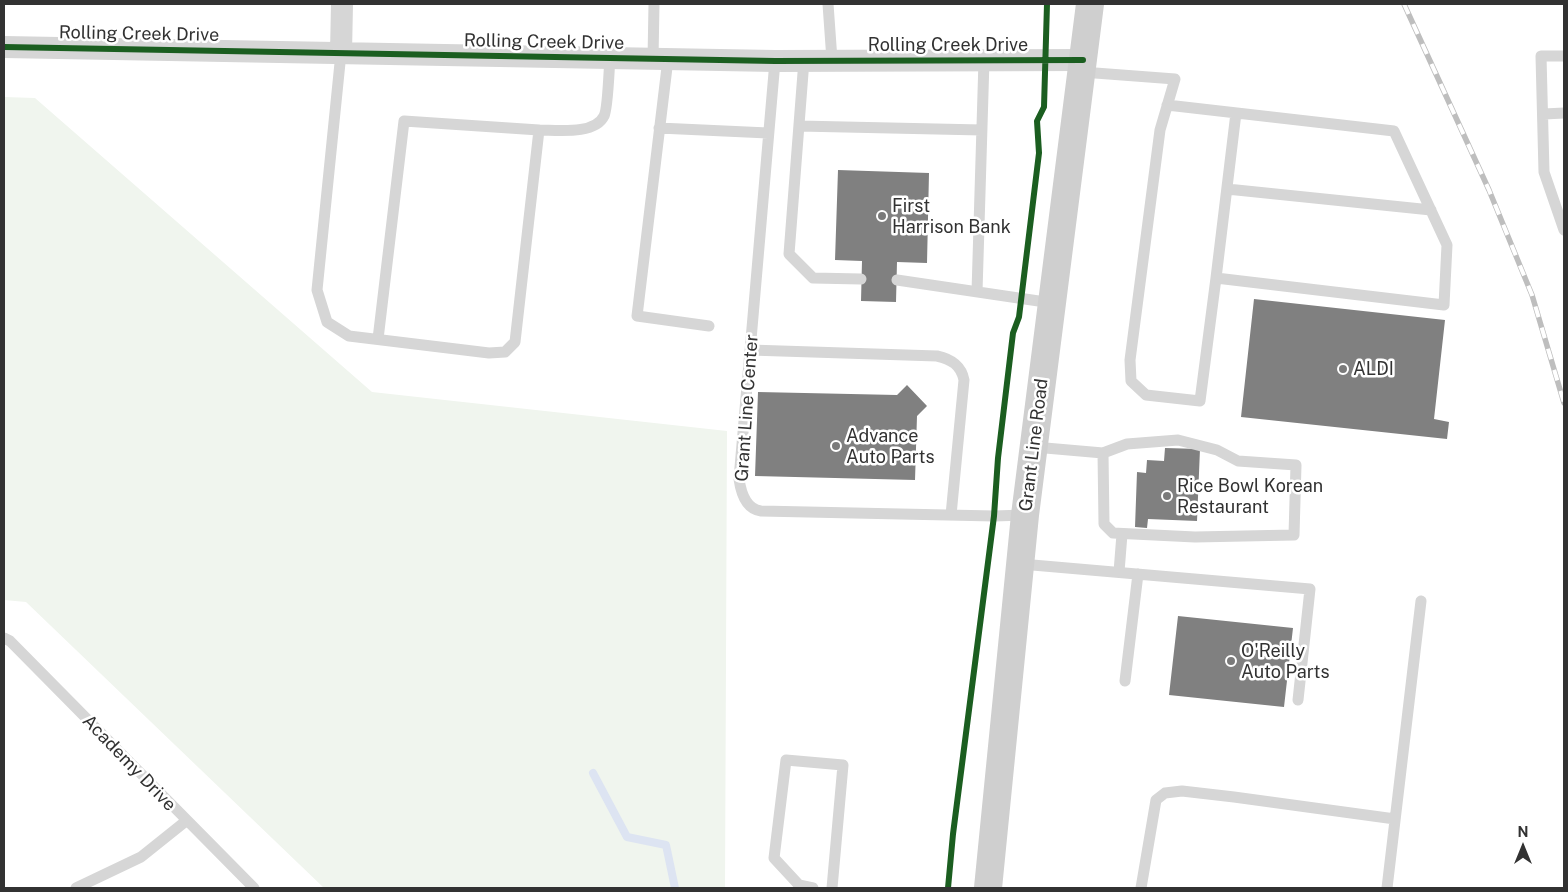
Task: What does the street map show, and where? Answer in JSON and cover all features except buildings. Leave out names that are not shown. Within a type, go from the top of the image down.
[{"type":"main road","name":"Grant Line Road","points":[[988,888],[1025,515],[1090,4]]},
{"type":"street","points":[[341,53],[342,4]]},
{"type":"street","name":"Rolling Creek Drive","points":[[4,47],[775,61],[984,60],[1083,66]]},
{"type":"lane","points":[[654,4],[661,59],[659,128],[637,316],[709,326]]},
{"type":"lane","points":[[828,4],[832,60]]},
{"type":"lane","points":[[341,53],[317,290],[327,322],[349,336],[489,353],[506,352],[516,342],[539,130]]},
{"type":"lane","points":[[1564,56],[1541,56],[1544,172],[1564,230]]},
{"type":"lane","points":[[378,339],[404,121],[539,130],[576,130],[594,127],[604,116],[610,58]]},
{"type":"lane","points":[[804,60],[789,254],[813,278],[861,279]]},
{"type":"lane","points":[[977,292],[984,60]]},
{"type":"lane","name":"Grant Line Center","points":[[775,61],[739,479],[742,494],[754,510],[761,511],[1025,515]]},
{"type":"lane","points":[[1083,66],[1175,79],[1160,130],[1130,360],[1130,381],[1146,395],[1200,401],[1236,113]]},
{"type":"lane","points":[[1167,105],[1394,131],[1447,245],[1444,305],[1216,278]]},
{"type":"lane","points":[[1544,114],[1564,113]]},
{"type":"lane","points":[[799,126],[982,130]]},
{"type":"lane","points":[[659,128],[768,133]]},
{"type":"lane","points":[[1227,188],[1431,210]]},
{"type":"lane","points":[[897,280],[1052,303]]},
{"type":"lane","points":[[750,350],[937,356],[953,361],[963,372],[964,380],[950,515]]},
{"type":"lane","points":[[1034,447],[1103,453],[1127,444],[1178,440],[1217,450],[1238,461],[1296,465],[1294,535],[1195,537],[1113,533],[1104,524],[1103,453]]},
{"type":"lane","points":[[1119,572],[1122,534]]},
{"type":"lane","points":[[1020,564],[1310,589],[1298,700]]},
{"type":"lane","points":[[1125,682],[1138,574]]},
{"type":"lane","points":[[1387,888],[1421,601]]},
{"type":"lane","name":"Academy Drive","points":[[4,638],[10,641],[254,888]]},
{"type":"lane","points":[[813,888],[799,885],[774,858],[786,760],[843,765],[832,888]]},
{"type":"lane","points":[[1142,888],[1156,800],[1165,793],[1182,791],[1234,796],[1395,819]]},
{"type":"lane","points":[[76,888],[141,857],[186,821]]},
{"type":"shaded area","points":[[4,97],[35,98],[372,392],[727,431],[725,888],[324,888],[26,602],[4,600]]},
{"type":"waterway","points":[[593,773],[627,837],[666,845],[675,888]]},
{"type":"railway","points":[[1404,4],[1489,190],[1532,295],[1564,403]]},
{"type":"cycle path","points":[[948,888],[953,834],[994,516],[998,458],[1013,333],[1019,317],[1039,153],[1037,121],[1044,107],[1047,4]]},
{"type":"cycle path","points":[[4,47],[775,61],[1083,60]]},
{"type":"place","name":"First Harrison Bank","points":[[882,216]]},
{"type":"place","name":"ALDI","points":[[1343,369]]},
{"type":"place","name":"Advance Auto Parts","points":[[836,446]]},
{"type":"place","name":"Rice Bowl Korean Restaurant","points":[[1167,496]]},
{"type":"place","name":"O'Reilly Auto Parts","points":[[1231,661]]}]
